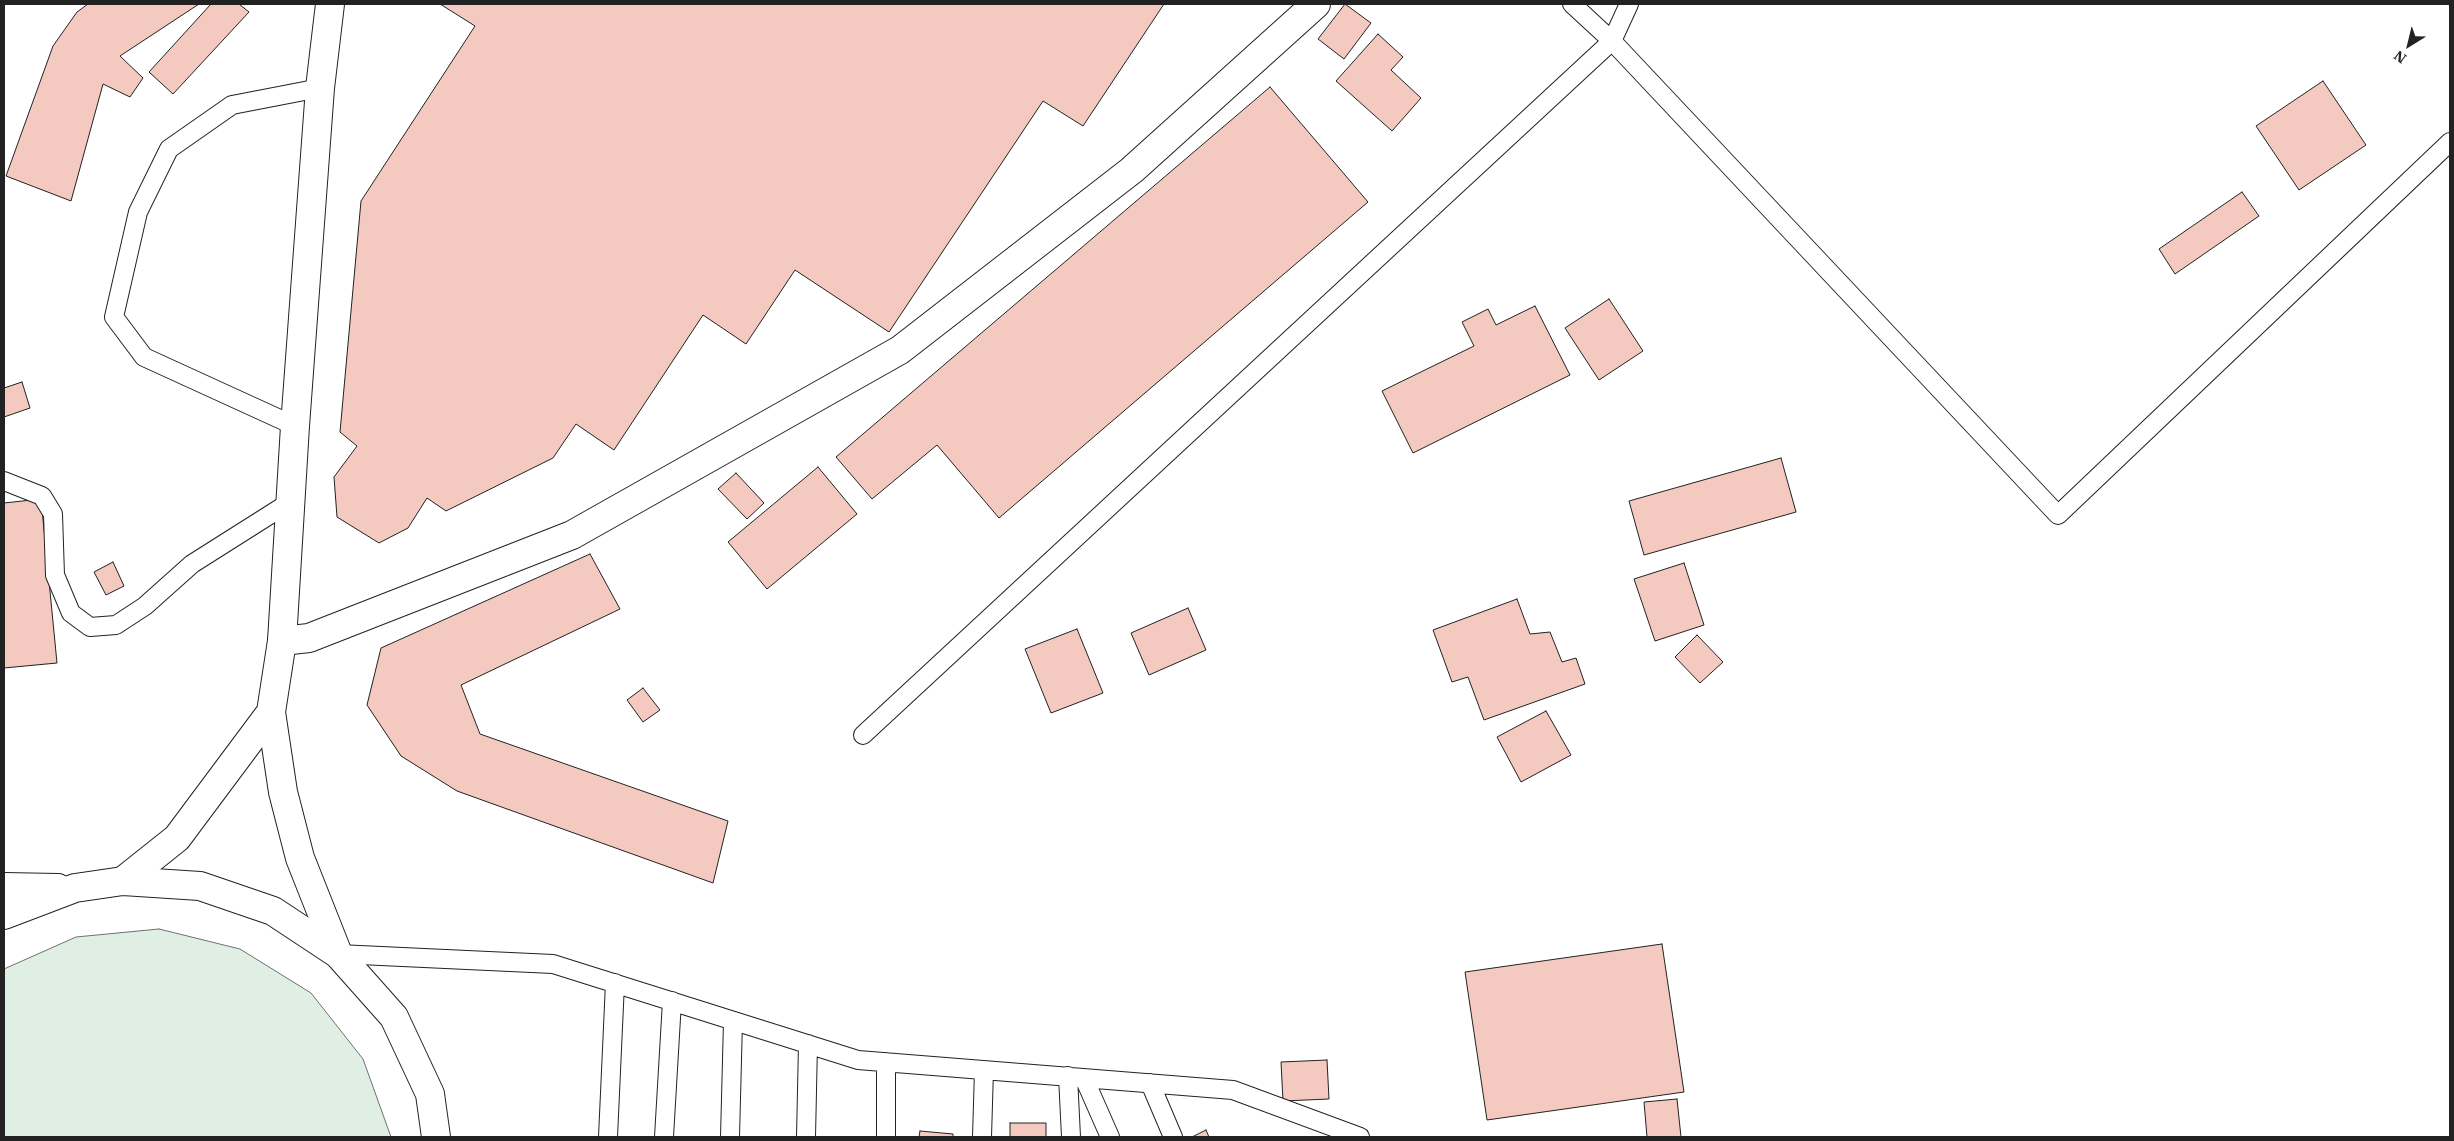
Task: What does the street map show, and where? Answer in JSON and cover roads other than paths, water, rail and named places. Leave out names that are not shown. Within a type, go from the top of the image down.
[{"type":"main road","points":[[330,4],[320,88],[295,426],[282,641],[271,712],[283,792],[300,858],[338,954]]},
{"type":"main road","points":[[282,641],[308,638],[572,535],[900,350],[1132,170],[1316,4]]},
{"type":"main road","points":[[123,881],[177,838],[271,712]]},
{"type":"main road","points":[[4,886],[75,888],[123,881],[200,886],[273,912],[338,954],[394,1017],[430,1094],[436,1137]]},
{"type":"main road","points":[[4,915],[75,888]]},
{"type":"lane","points":[[1572,4],[1612,40],[2058,516],[2450,142]]},
{"type":"lane","points":[[863,735],[1612,40],[1629,4]]},
{"type":"lane","points":[[295,426],[144,357],[114,317],[138,212],[169,149],[232,104],[320,88]]},
{"type":"lane","points":[[4,481],[42,496],[53,514],[56,576],[70,612],[90,627],[116,624],[145,606],[192,564],[290,502]]},
{"type":"lane","points":[[338,954],[553,964],[858,1060],[1233,1090],[1326,1131],[1360,1137]]},
{"type":"lane","points":[[608,1137],[615,983]]},
{"type":"lane","points":[[664,1137],[672,1001]]},
{"type":"lane","points":[[730,1137],[733,1020]]},
{"type":"lane","points":[[806,1137],[808,1044]]},
{"type":"lane","points":[[886,1062],[886,1137]]},
{"type":"lane","points":[[982,1137],[984,1070]]},
{"type":"lane","points":[[1071,1137],[1076,1077]]},
{"type":"lane","points":[[1076,1077],[1110,1137]]},
{"type":"lane","points":[[1150,1083],[1173,1137]]}]
